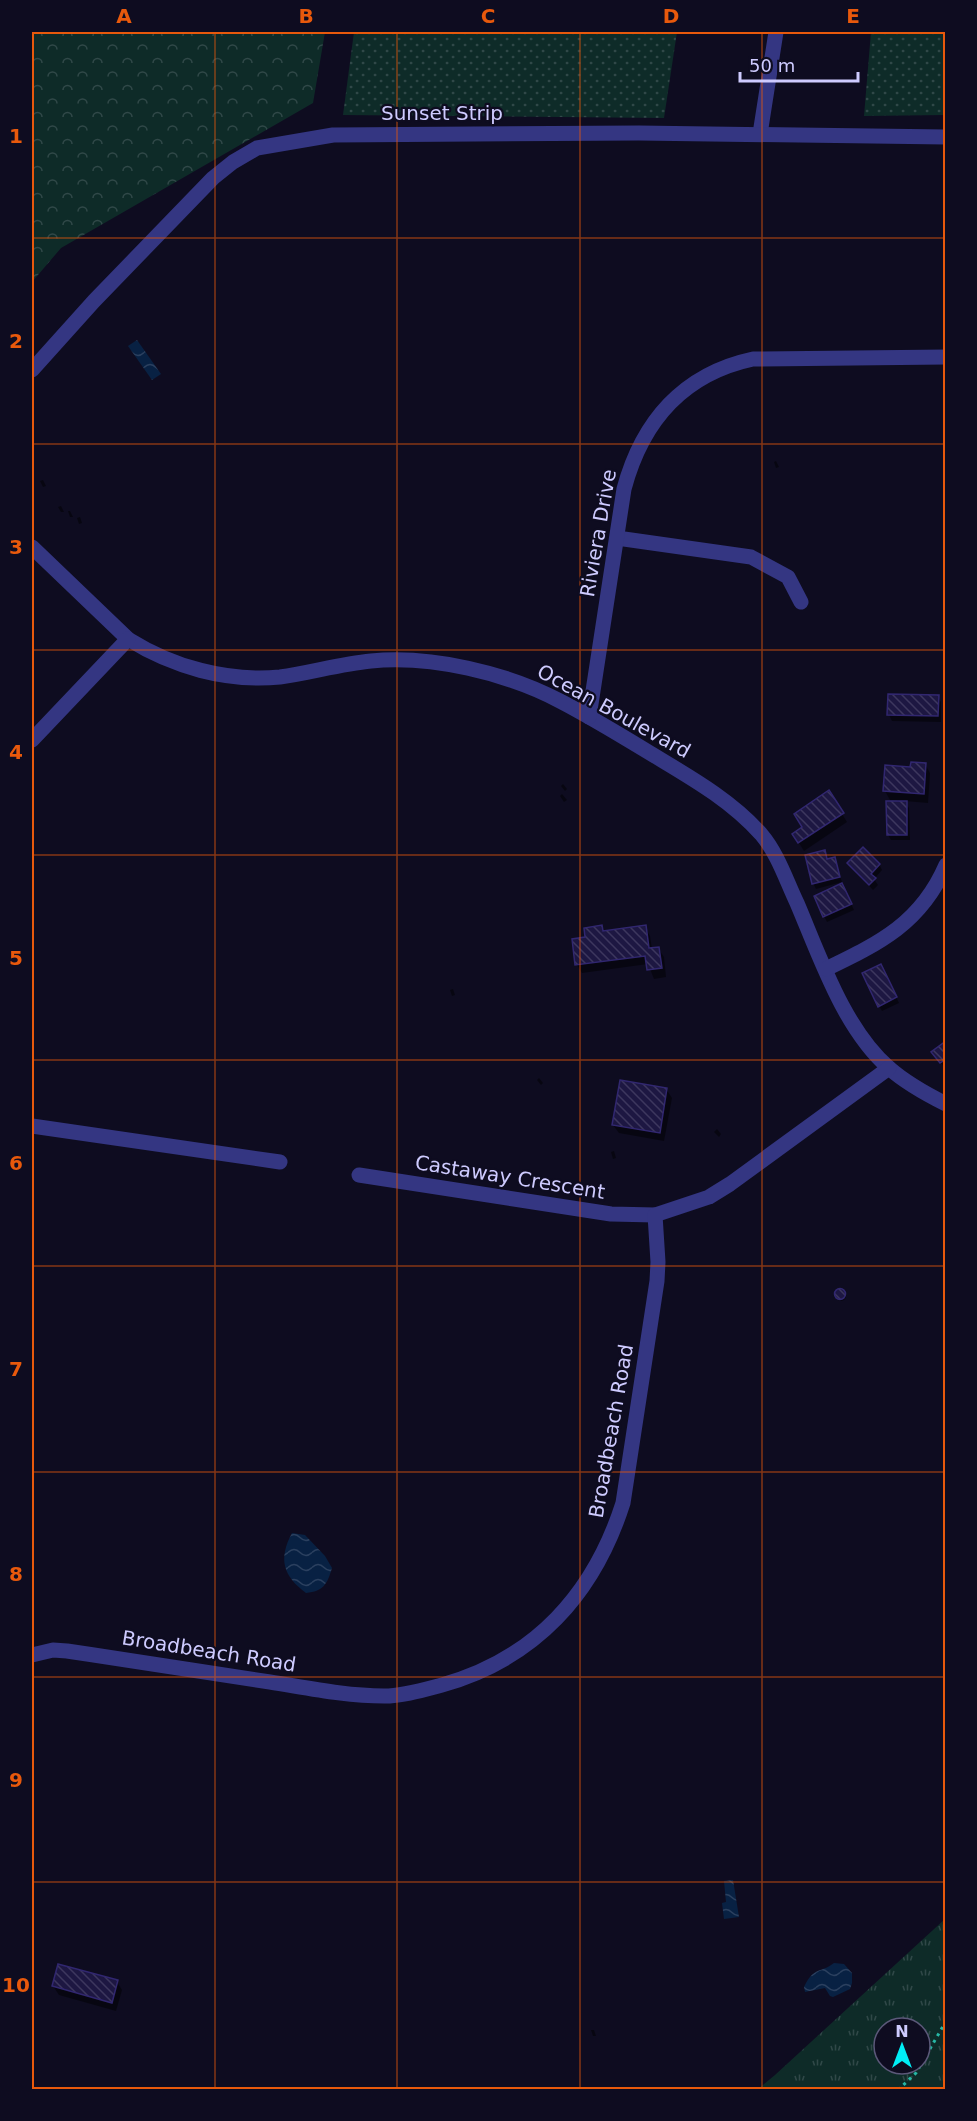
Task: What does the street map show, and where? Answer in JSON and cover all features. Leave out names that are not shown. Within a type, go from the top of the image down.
[{"type":"street","points":[[760,134],[776,32]]},
{"type":"street","name":"Sunset Strip","points":[[32,370],[94,301],[213,178],[233,162],[257,148],[333,135],[760,134],[945,137]]},
{"type":"street","name":"Riviera Drive","points":[[589,717],[624,489],[634,455],[643,438],[661,414],[683,391],[698,380],[733,363],[753,359],[945,357]]},
{"type":"street","points":[[617,538],[751,557],[788,577],[801,602]]},
{"type":"street","name":"Ocean Boulevard","points":[[32,547],[128,639],[146,650],[196,670],[253,678],[281,676],[373,660],[434,663],[504,676],[589,717],[710,790],[730,804],[762,835],[779,862],[852,1022],[877,1056],[889,1068],[925,1094],[945,1104]]},
{"type":"street","points":[[32,740],[128,639]]},
{"type":"street","points":[[826,969],[882,941],[898,928],[914,914],[927,897],[945,865]]},
{"type":"street","points":[[655,1215],[709,1197],[730,1184],[889,1068]]},
{"type":"street","points":[[32,1126],[280,1162]]},
{"type":"street","name":"Castaway Crescent","points":[[359,1175],[611,1214],[655,1215]]},
{"type":"street","name":"Broadbeach Road","points":[[32,1655],[53,1650],[68,1651],[327,1691],[386,1696],[419,1691],[484,1671],[512,1655],[561,1614],[583,1589],[614,1533],[623,1503],[657,1281],[655,1215]]},
{"type":"path","points":[[898,2090],[916,2073],[945,2021]]},
{"type":"green space","points":[[32,32],[325,32],[313,103],[61,248],[32,282]]},
{"type":"green space","points":[[354,32],[677,32],[664,118],[343,115]]},
{"type":"green space","points":[[871,32],[945,32],[945,115],[864,116]]},
{"type":"green space","points":[[945,1919],[945,2089],[758,2089],[775,2075]]},
{"type":"water","points":[[137,340],[161,374],[152,380],[128,346]]},
{"type":"water","points":[[292,1533],[305,1535],[325,1556],[332,1568],[326,1583],[317,1591],[306,1593],[298,1587],[288,1573],[284,1559]]},
{"type":"water","points":[[733,1880],[739,1917],[724,1919],[722,1903],[726,1902],[724,1881]]},
{"type":"water","points":[[834,1963],[844,1964],[852,1973],[850,1989],[833,1997],[825,1988],[805,1992],[804,1987],[811,1976]]},
{"type":"building","points":[[888,694],[939,695],[938,716],[887,715]]},
{"type":"building","points":[[911,762],[926,763],[924,794],[883,791],[885,765],[910,767]]},
{"type":"building","points":[[829,790],[844,813],[798,843],[792,834],[802,827],[794,814]]},
{"type":"building","points":[[886,801],[907,801],[907,835],[887,835]]},
{"type":"building","points":[[863,847],[880,864],[871,874],[876,878],[869,885],[847,863]]},
{"type":"building","points":[[825,850],[827,859],[835,857],[840,877],[812,884],[805,855]]},
{"type":"building","points":[[842,883],[852,904],[823,917],[814,896]]},
{"type":"building","points":[[602,925],[603,931],[646,925],[649,948],[659,947],[662,968],[647,970],[645,956],[575,965],[572,939],[585,937],[584,928]]},
{"type":"building","points":[[881,964],[897,997],[878,1007],[862,973]]},
{"type":"building","points":[[946,1041],[946,1059],[940,1063],[931,1052]]},
{"type":"building","points":[[620,1080],[667,1088],[660,1133],[612,1125]]},
{"type":"building","points":[[840,1288],[846,1294],[840,1300],[834,1294]]},
{"type":"building","points":[[58,1964],[118,1980],[112,2003],[52,1986]]}]
